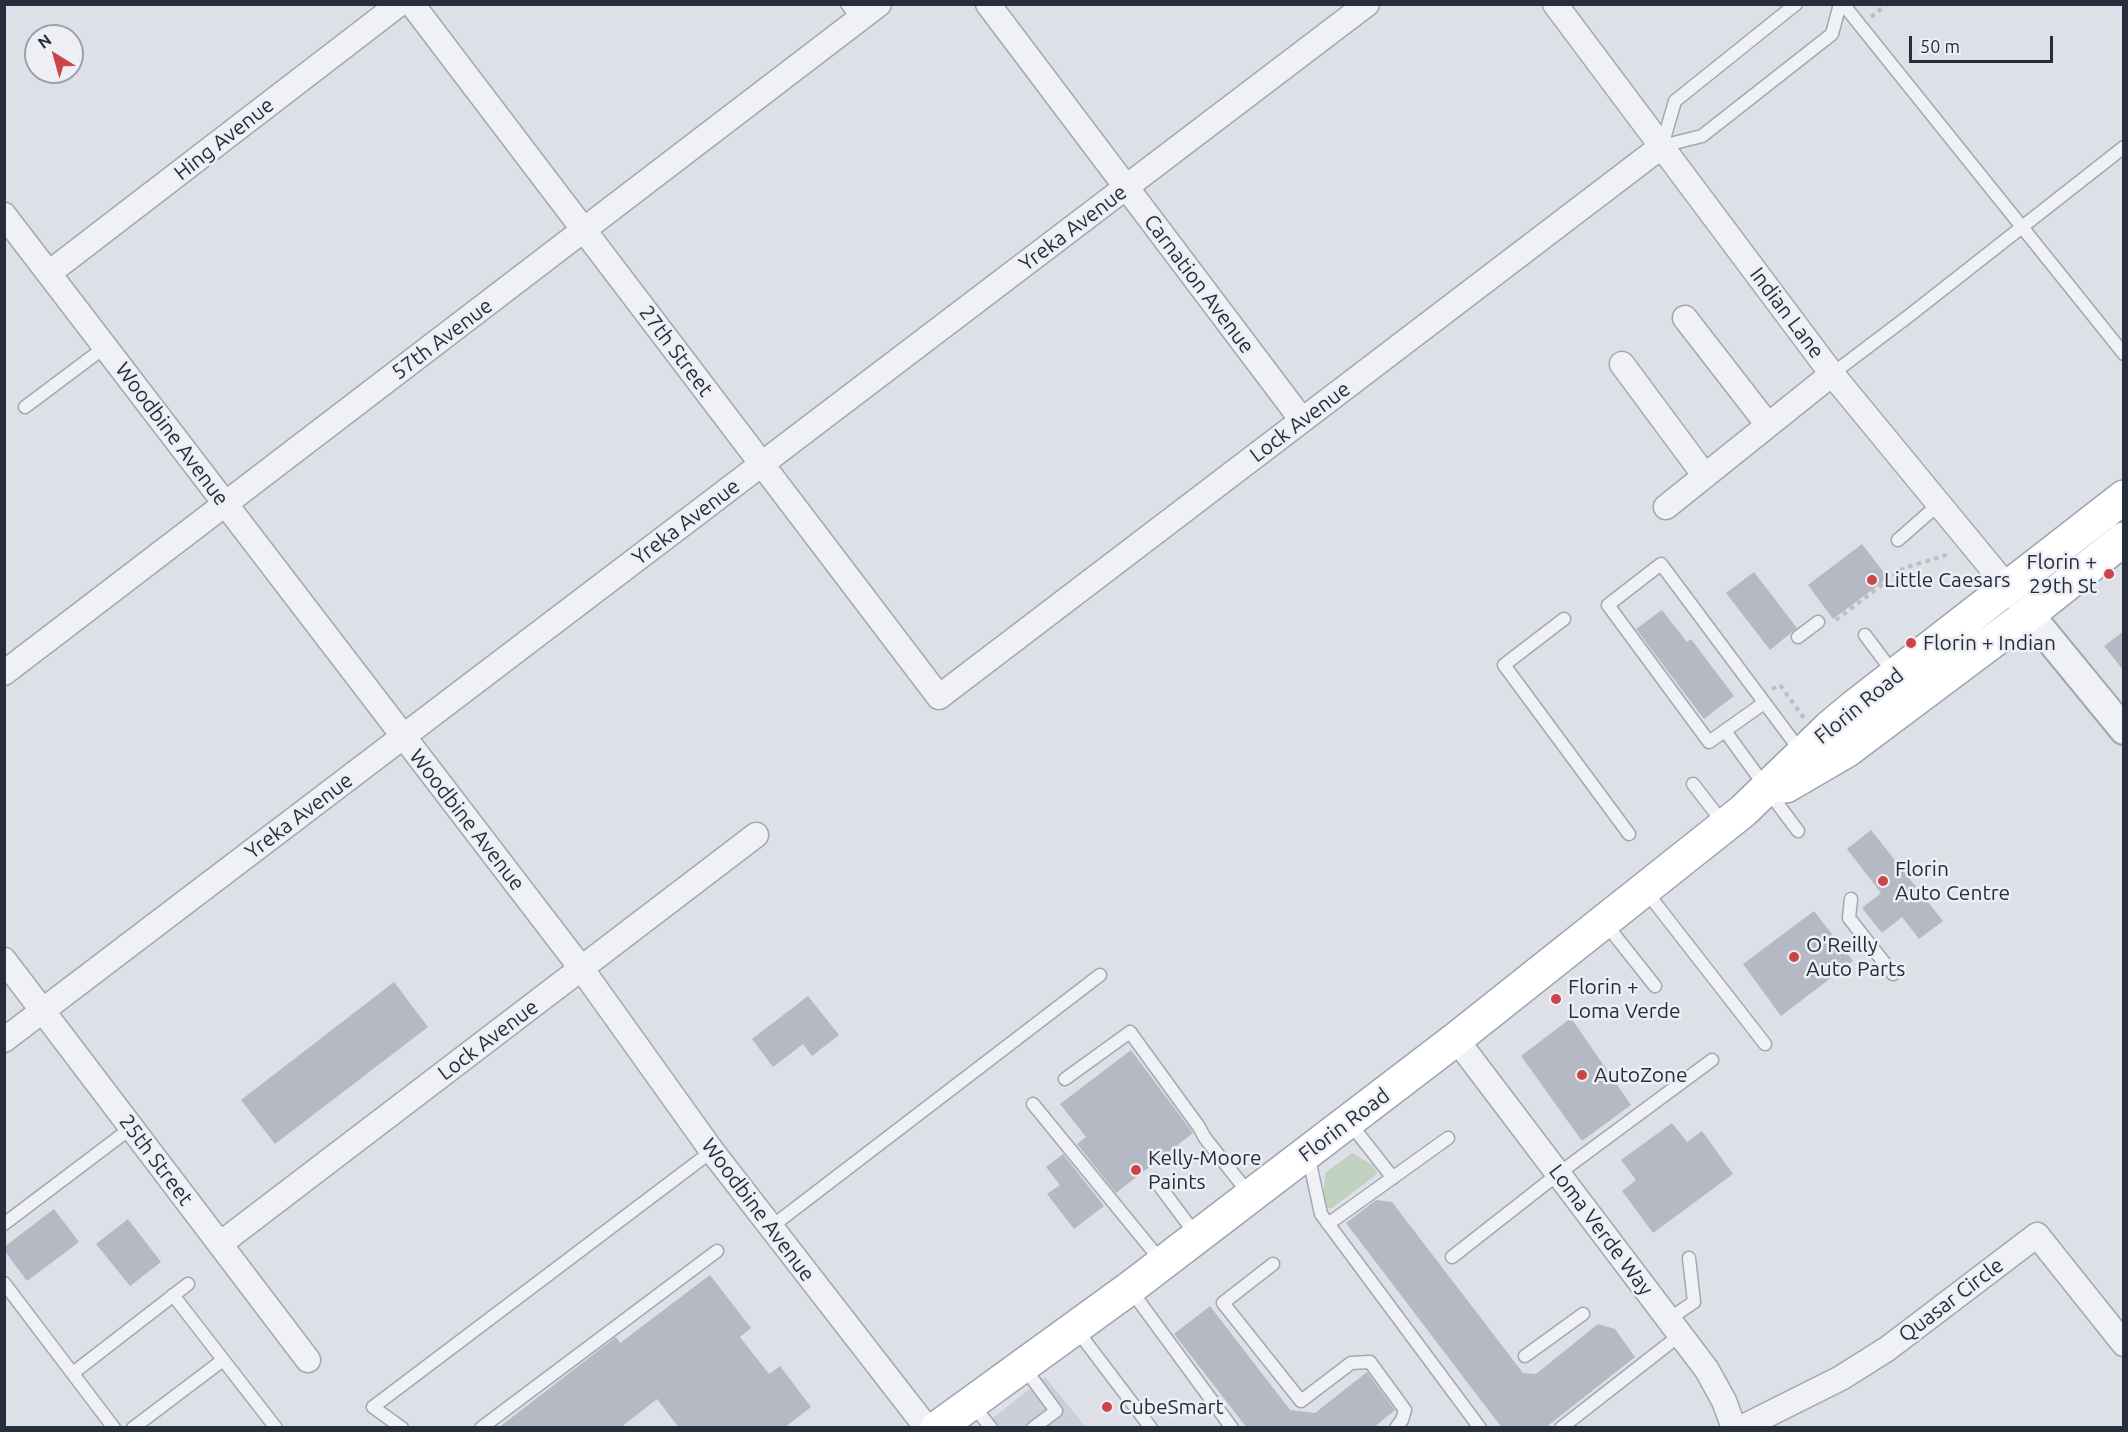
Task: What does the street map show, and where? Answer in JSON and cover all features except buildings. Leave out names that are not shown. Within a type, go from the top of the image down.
[{"type":"main road","name":"Florin Road","points":[[1769,791],[1849,702],[1895,676],[2124,497]]},
{"type":"main road","name":"Florin Road","points":[[936,1428],[981,1415],[1023,1365],[1130,1288],[1456,1040],[1769,791],[1846,751],[2029,614],[2124,539]]},
{"type":"street","name":"Hing Avenue","points":[[49,273],[399,4]]},
{"type":"street","name":"27th Street","points":[[412,4],[939,697]]},
{"type":"street","name":"57th Avenue","points":[[4,673],[584,230],[853,12],[879,4]]},
{"type":"street","name":"Carnation Avenue","points":[[988,4],[1302,420]]},
{"type":"street","name":"Yreka Avenue","points":[[4,1040],[1367,4]]},
{"type":"street","name":"Indian Lane","points":[[1555,4],[1832,374],[2029,614]]},
{"type":"street","name":"Lock Avenue","points":[[939,697],[1662,146]]},
{"type":"street","name":"Woodbine Avenue","points":[[4,215],[581,968],[712,1151],[927,1428]]},
{"type":"street","points":[[1685,318],[1768,425]]},
{"type":"street","points":[[1622,364],[1705,476]]},
{"type":"street","points":[[1666,507],[1832,374]]},
{"type":"street","points":[[2029,614],[2124,730]]},
{"type":"street","name":"Lock Avenue","points":[[220,1244],[756,835]]},
{"type":"street","name":"25th Street","points":[[4,960],[308,1360]]},
{"type":"street","name":"Loma Verde Way","points":[[1456,1040],[1707,1370],[1724,1401],[1734,1428]]},
{"type":"street","name":"Quasar Circle","points":[[1741,1428],[1841,1378],[1887,1349],[2037,1235],[2124,1344]]},
{"type":"lane","points":[[1796,4],[1674,101],[1662,146],[1702,136],[1832,34],[1842,4]]},
{"type":"lane","points":[[1842,4],[2124,354]]},
{"type":"lane","points":[[1832,374],[2023,228],[2124,147]]},
{"type":"lane","points":[[25,407],[105,346]]},
{"type":"lane","points":[[1898,540],[1939,504]]},
{"type":"lane","points":[[1764,703],[1709,742],[1608,605],[1661,564],[1802,753]]},
{"type":"lane","points":[[1564,619],[1504,665],[1629,834]]},
{"type":"lane","points":[[1798,637],[1818,622]]},
{"type":"lane","points":[[1865,635],[1895,676]]},
{"type":"lane","points":[[1725,731],[1798,831]]},
{"type":"lane","points":[[1693,784],[1734,818]]},
{"type":"lane","points":[[1645,889],[1765,1044]]},
{"type":"lane","points":[[1851,899],[1849,918],[1893,974]]},
{"type":"lane","points":[[1604,922],[1655,986]]},
{"type":"lane","points":[[771,1227],[1101,975]]},
{"type":"lane","points":[[1065,1079],[1130,1032],[1205,1138],[1251,1196]]},
{"type":"lane","points":[[1452,1257],[1558,1174],[1712,1060]]},
{"type":"lane","points":[[1033,1104],[1162,1263]]},
{"type":"lane","points":[[1348,1122],[1393,1178]]},
{"type":"lane","points":[[4,1224],[131,1128]]},
{"type":"lane","points":[[1328,1224],[1448,1138]]},
{"type":"lane","points":[[402,1428],[373,1407],[712,1151]]},
{"type":"lane","points":[[1308,1153],[1321,1214],[1480,1428]]},
{"type":"lane","points":[[1155,1180],[1198,1236]]},
{"type":"lane","points":[[481,1428],[717,1251]]},
{"type":"lane","points":[[1561,1428],[1674,1327],[1694,1302],[1689,1258]]},
{"type":"lane","points":[[1273,1264],[1223,1303],[1301,1401],[1351,1363],[1370,1362],[1405,1410],[1396,1428]]},
{"type":"lane","points":[[4,1283],[114,1428]]},
{"type":"lane","points":[[73,1373],[188,1284]]},
{"type":"lane","points":[[1130,1288],[1232,1428]]},
{"type":"lane","points":[[173,1295],[276,1428]]},
{"type":"lane","points":[[1525,1356],[1582,1314]]},
{"type":"lane","points":[[1075,1328],[1151,1428]]},
{"type":"lane","points":[[134,1428],[223,1360]]},
{"type":"lane","points":[[1023,1365],[1056,1410],[1033,1428]]},
{"type":"path","points":[[1836,620],[1904,568],[1950,554]]},
{"type":"shaded area","points":[[1045,1377],[1086,1427],[980,1428]]},
{"type":"green space","points":[[1352,1153],[1372,1165],[1377,1172],[1376,1175],[1332,1208],[1326,1208],[1323,1205],[1325,1173]]},
{"type":"place","name":"Florin + 29th St","points":[[2109,574]]},
{"type":"place","name":"Little Caesars","points":[[1872,580]]},
{"type":"place","name":"Florin + Indian","points":[[1911,643]]},
{"type":"place","name":"Florin Auto Centre","points":[[1883,881]]},
{"type":"place","name":"O'Reilly Auto Parts","points":[[1794,957]]},
{"type":"place","name":"Florin + Loma Verde","points":[[1556,999]]},
{"type":"place","name":"AutoZone","points":[[1582,1075]]},
{"type":"place","name":"Kelly-Moore Paints","points":[[1136,1170]]},
{"type":"place","name":"CubeSmart","points":[[1107,1407]]}]
